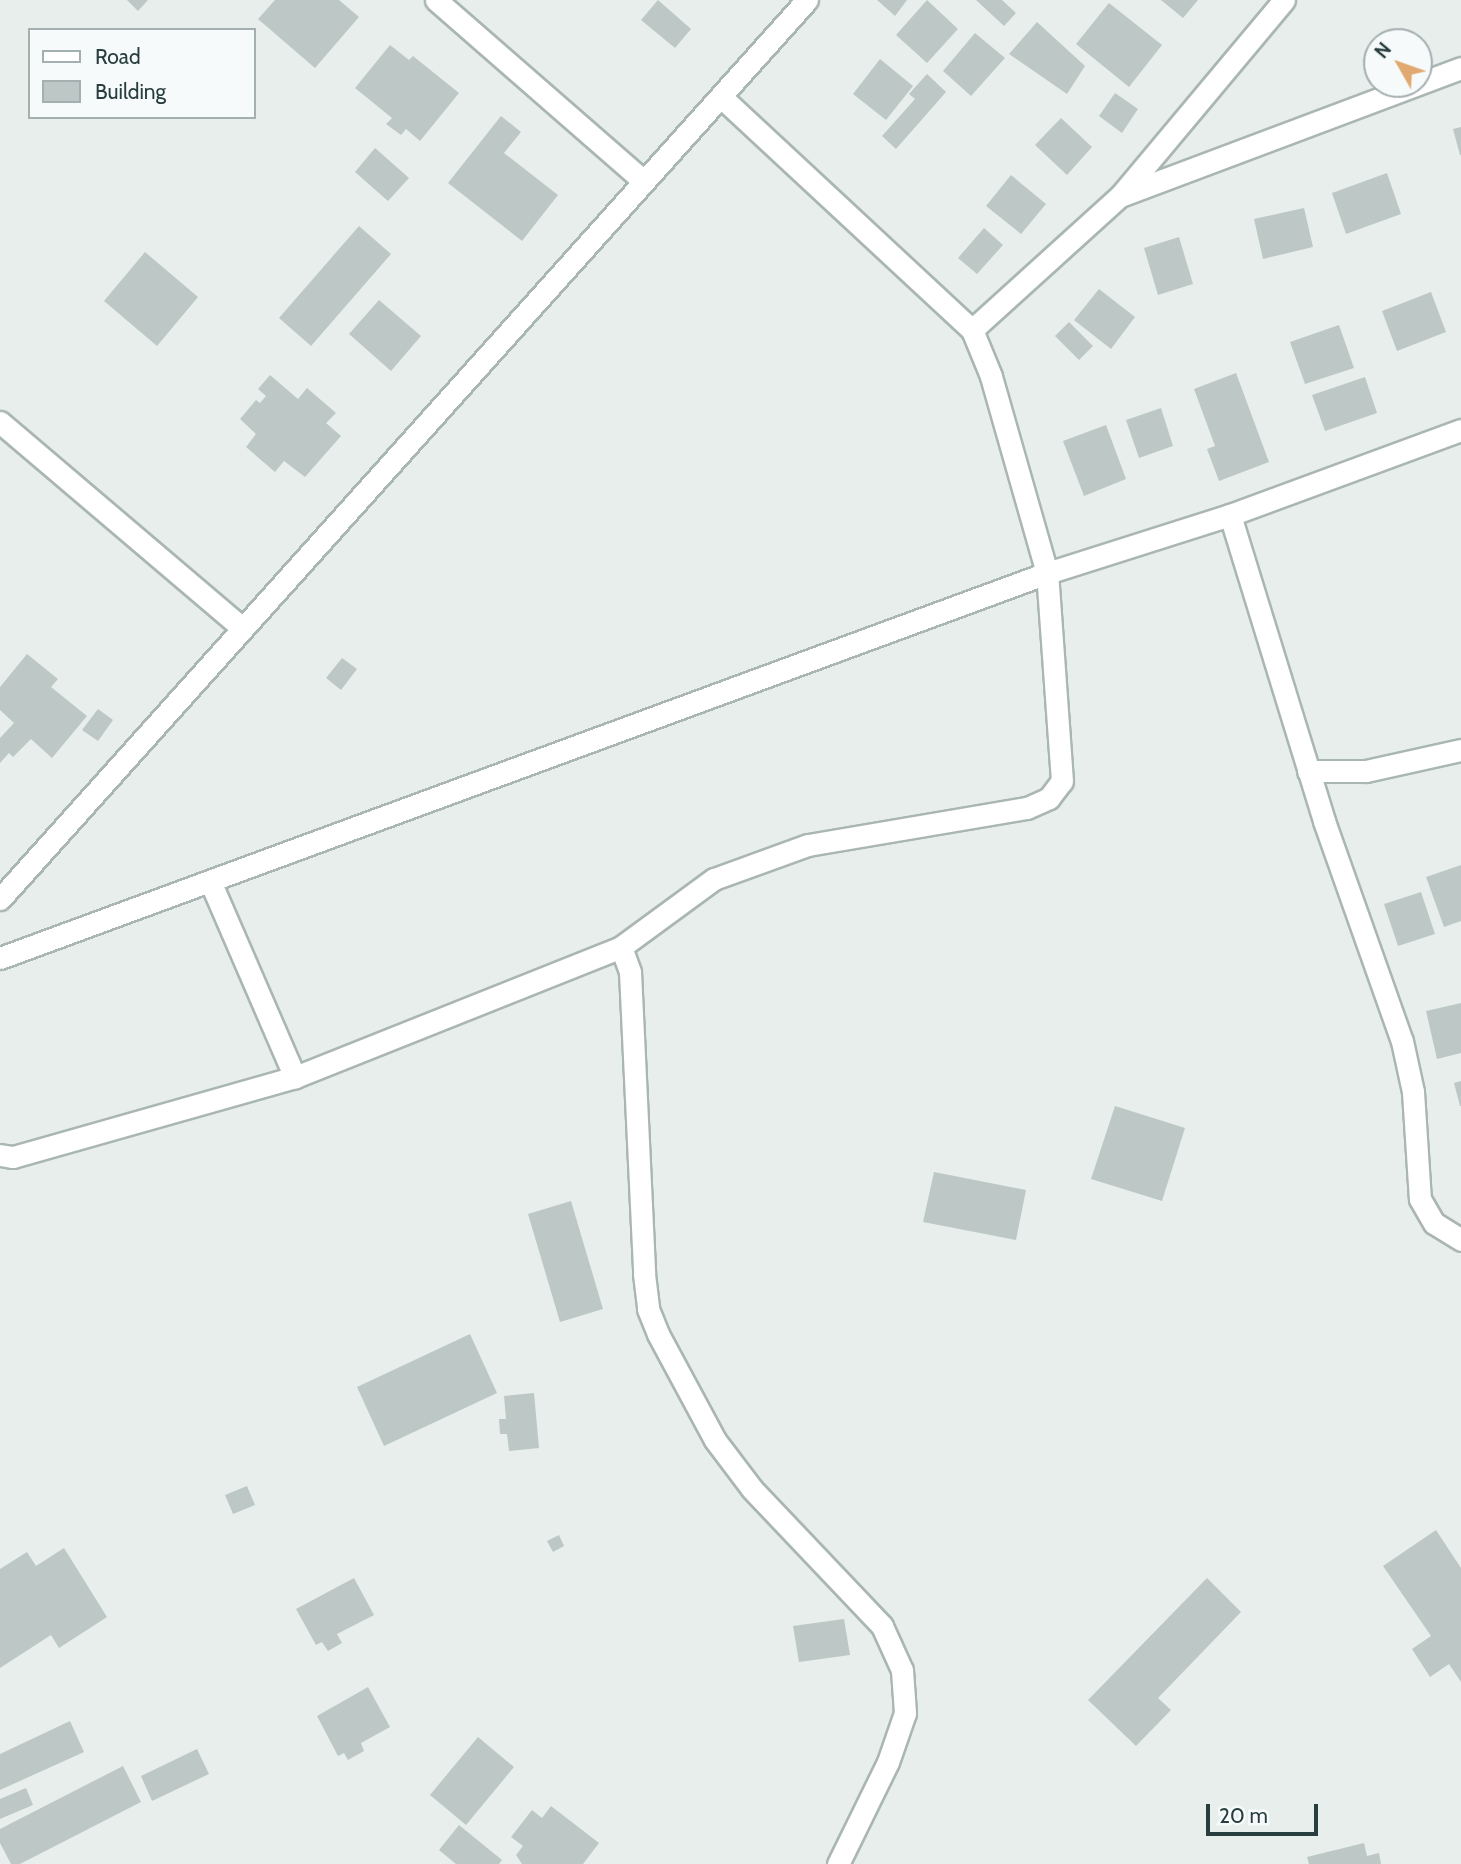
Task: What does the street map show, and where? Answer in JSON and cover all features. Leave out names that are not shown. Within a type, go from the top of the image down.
[{"type":"street","points":[[436,0],[642,180]]},
{"type":"street","points":[[0,898],[642,180],[722,98],[807,0]]},
{"type":"street","points":[[972,330],[1121,195],[1284,0]]},
{"type":"street","points":[[1121,195],[1461,68]]},
{"type":"street","points":[[0,1154],[13,1157],[295,1077],[621,947],[714,879],[808,845],[1027,808],[1049,798],[1062,781],[1047,573],[991,376],[972,330],[722,98]]},
{"type":"street","points":[[0,422],[241,627]]},
{"type":"street","points":[[0,958],[1047,573],[1230,515],[1461,430]]},
{"type":"street","points":[[1230,515],[1308,771],[1402,1041],[1413,1092],[1420,1199],[1434,1223],[1461,1240]]},
{"type":"street","points":[[1308,771],[1366,771],[1461,750]]},
{"type":"street","points":[[210,881],[295,1077]]},
{"type":"street","points":[[621,947],[630,972],[644,1274],[648,1308],[658,1334],[715,1440],[752,1489],[882,1626],[902,1670],[905,1713],[888,1762],[838,1864]]},
{"type":"building","points":[[127,0],[148,0],[138,11]]},
{"type":"building","points":[[275,0],[339,0],[359,17],[315,68],[258,19]]},
{"type":"building","points":[[658,0],[691,29],[675,48],[641,20]]},
{"type":"building","points":[[877,0],[907,0],[895,16]]},
{"type":"building","points":[[927,0],[958,29],[927,63],[896,35]]},
{"type":"building","points":[[976,0],[1002,0],[1016,13],[1004,26]]},
{"type":"building","points":[[1161,0],[1198,0],[1183,18]]},
{"type":"building","points":[[1109,3],[1162,45],[1129,87],[1076,44]]},
{"type":"building","points":[[1037,22],[1085,66],[1067,94],[1009,54]]},
{"type":"building","points":[[975,33],[1005,58],[971,96],[943,71]]},
{"type":"building","points":[[390,45],[409,60],[413,56],[459,93],[420,141],[406,129],[401,135],[386,124],[392,118],[355,88]]},
{"type":"building","points":[[880,59],[913,86],[886,120],[853,94]]},
{"type":"building","points":[[927,74],[946,92],[896,149],[882,136],[915,99],[909,94]]},
{"type":"building","points":[[1115,93],[1138,109],[1122,133],[1099,116]]},
{"type":"building","points":[[501,116],[521,132],[504,153],[558,195],[522,241],[448,183]]},
{"type":"building","points":[[1061,118],[1092,147],[1067,175],[1035,145]]},
{"type":"building","points":[[1461,127],[1461,155],[1460,155],[1453,129]]},
{"type":"building","points":[[375,148],[409,178],[388,201],[355,172]]},
{"type":"building","points":[[1387,173],[1401,214],[1346,234],[1332,193]]},
{"type":"building","points":[[1011,175],[1046,204],[1021,234],[986,206]]},
{"type":"building","points":[[1304,208],[1313,247],[1263,259],[1254,219]]},
{"type":"building","points":[[359,226],[391,254],[311,346],[279,318]]},
{"type":"building","points":[[984,228],[1003,245],[977,274],[958,258]]},
{"type":"building","points":[[1179,237],[1193,284],[1158,295],[1144,248]]},
{"type":"building","points":[[145,252],[198,297],[157,346],[104,301]]},
{"type":"building","points":[[1099,289],[1135,317],[1111,349],[1074,320]]},
{"type":"building","points":[[1431,292],[1446,332],[1397,351],[1382,311]]},
{"type":"building","points":[[379,300],[421,336],[391,371],[349,334]]},
{"type":"building","points":[[1069,322],[1093,346],[1079,360],[1055,336]]},
{"type":"building","points":[[1339,325],[1354,368],[1305,384],[1290,342]]},
{"type":"building","points":[[1236,373],[1269,462],[1219,481],[1207,449],[1215,446],[1194,389]]},
{"type":"building","points":[[270,375],[298,399],[307,388],[336,413],[326,423],[341,436],[305,477],[284,461],[275,472],[246,447],[256,434],[240,419],[256,400],[260,403],[266,396],[258,389]]},
{"type":"building","points":[[1365,377],[1377,413],[1325,431],[1312,395]]},
{"type":"building","points":[[1161,408],[1173,446],[1139,458],[1126,420]]},
{"type":"building","points":[[1106,425],[1126,479],[1084,496],[1063,441]]},
{"type":"building","points":[[27,654],[58,679],[51,687],[87,716],[52,758],[31,739],[13,757],[9,753],[0,763],[0,738],[14,723],[0,710],[0,687]]},
{"type":"building","points":[[342,658],[357,669],[341,690],[326,678]]},
{"type":"building","points":[[98,709],[113,720],[98,741],[82,730]]},
{"type":"building","points":[[1461,865],[1461,921],[1444,927],[1426,877]]},
{"type":"building","points":[[1421,892],[1435,934],[1398,946],[1384,904]]},
{"type":"building","points":[[1461,1003],[1461,1053],[1437,1059],[1426,1011]]},
{"type":"building","points":[[1461,1081],[1461,1106],[1460,1106],[1454,1083]]},
{"type":"building","points":[[1115,1106],[1185,1128],[1162,1201],[1091,1179]]},
{"type":"building","points":[[934,1172],[1026,1190],[1016,1240],[923,1222]]},
{"type":"building","points":[[571,1201],[603,1309],[560,1322],[528,1214]]},
{"type":"building","points":[[470,1334],[497,1393],[384,1446],[357,1387]]},
{"type":"building","points":[[534,1393],[539,1448],[509,1451],[507,1434],[500,1434],[499,1419],[506,1419],[504,1396]]},
{"type":"building","points":[[247,1486],[255,1505],[233,1514],[225,1495]]},
{"type":"building","points":[[1436,1530],[1461,1568],[1461,1682],[1449,1664],[1430,1677],[1412,1649],[1431,1636],[1383,1566]]},
{"type":"building","points":[[559,1535],[564,1546],[553,1552],[547,1541]]},
{"type":"building","points":[[64,1548],[107,1617],[59,1648],[51,1635],[0,1668],[0,1569],[27,1552],[36,1566]]},
{"type":"building","points":[[354,1578],[374,1615],[337,1634],[342,1643],[328,1651],[322,1642],[316,1645],[296,1609]]},
{"type":"building","points":[[1207,1578],[1241,1612],[1158,1698],[1171,1710],[1136,1746],[1088,1700]]},
{"type":"building","points":[[844,1619],[850,1655],[799,1662],[793,1626]]},
{"type":"building","points":[[368,1687],[390,1727],[361,1743],[364,1751],[348,1760],[344,1753],[338,1756],[317,1716]]},
{"type":"building","points":[[70,1721],[84,1752],[0,1790],[0,1754]]},
{"type":"building","points":[[478,1737],[514,1767],[466,1825],[430,1795]]},
{"type":"building","points":[[197,1749],[209,1774],[152,1801],[141,1776]]},
{"type":"building","points":[[123,1766],[141,1802],[20,1864],[11,1864],[0,1843],[0,1829]]},
{"type":"building","points":[[26,1788],[33,1805],[0,1819],[0,1799]]},
{"type":"building","points":[[551,1806],[599,1843],[583,1864],[522,1864],[516,1855],[523,1846],[511,1837],[532,1810],[542,1818]]},
{"type":"building","points":[[459,1825],[502,1860],[499,1864],[456,1864],[439,1850]]},
{"type":"building","points":[[1364,1843],[1367,1856],[1379,1853],[1381,1864],[1309,1864],[1307,1857]]}]
